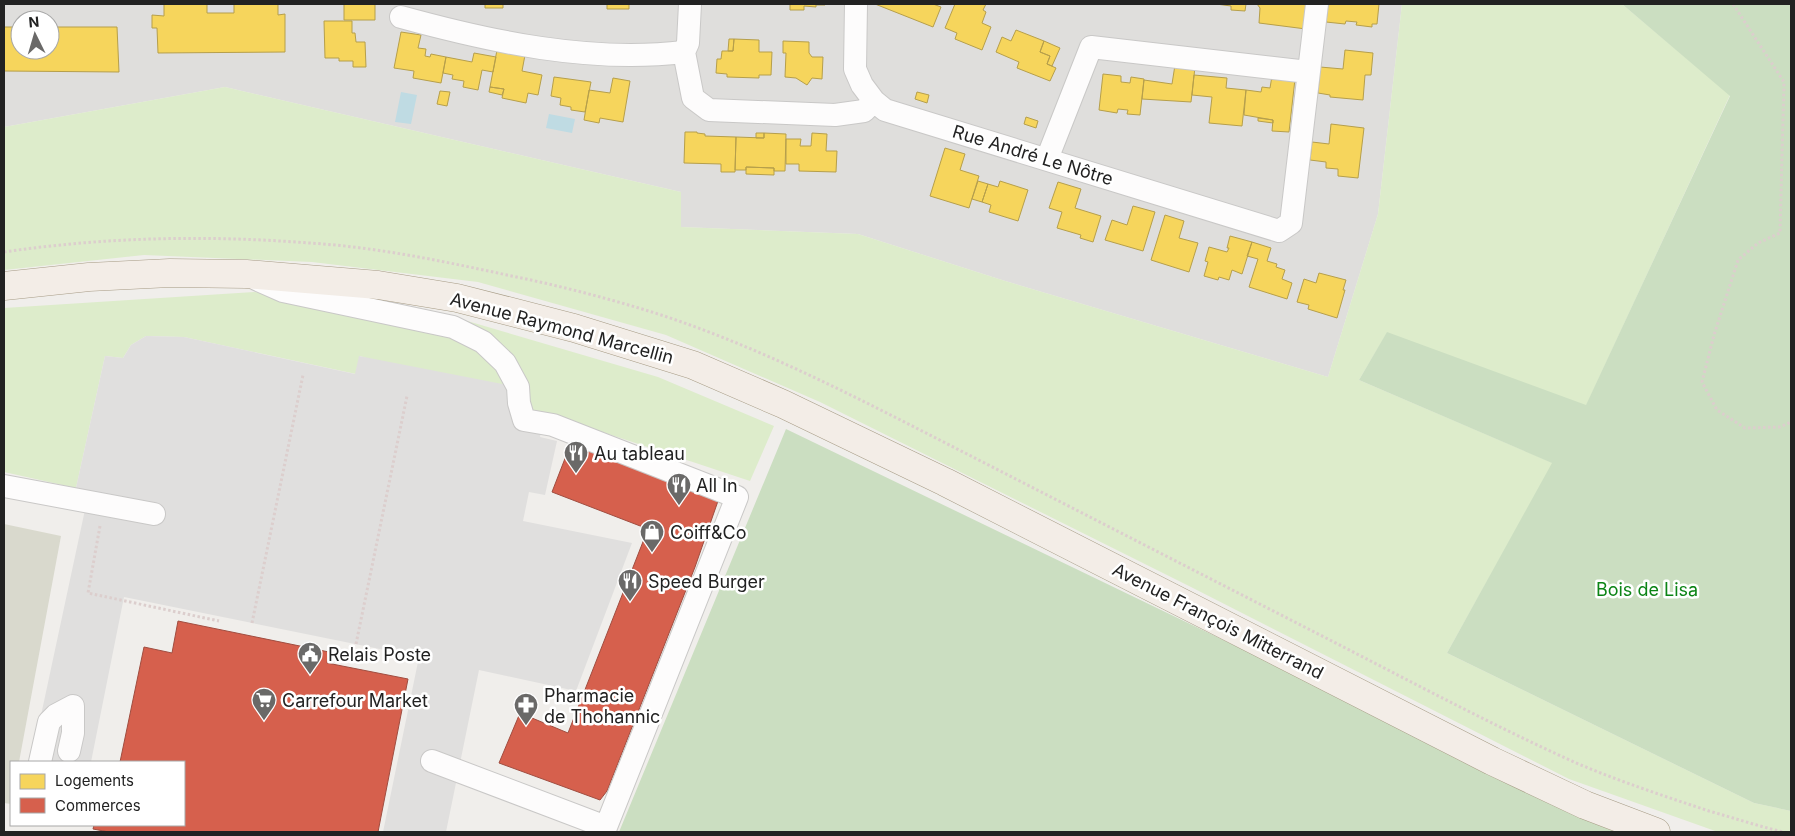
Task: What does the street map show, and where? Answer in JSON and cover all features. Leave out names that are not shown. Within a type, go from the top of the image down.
[{"type":"main road","name":"Avenue Raymond Marcellin","points":[[4,286],[89,277],[170,273],[246,274],[378,285],[457,298],[636,346],[693,365],[783,404]]},
{"type":"main road","name":"Avenue François Mitterrand","points":[[783,404],[945,482],[1492,761],[1585,805],[1656,832]]},
{"type":"street","points":[[690,4],[688,43],[684,52],[693,98],[709,110],[835,115],[864,111],[874,101]]},
{"type":"street","name":"Rue André Le Nôtre","points":[[856,4],[855,69],[862,85],[874,101],[885,110],[1278,231],[1290,222],[1308,72]]},
{"type":"street","points":[[1047,159],[1091,47],[1308,72],[1317,4]]},
{"type":"street","points":[[401,17],[459,33],[537,47],[598,55],[652,56],[684,52]]},
{"type":"street","points":[[246,274],[283,291],[453,327],[483,342],[505,363],[518,387],[524,420],[553,425],[737,497],[606,827],[432,761]]},
{"type":"street","points":[[4,486],[154,514]]},
{"type":"street","points":[[40,761],[48,722],[56,715],[73,706],[73,733],[69,751]]},
{"type":"path","points":[[1733,4],[1784,82],[1780,233],[1758,243],[1738,260],[1714,336],[1702,382],[1717,410],[1745,428],[1780,427],[1791,422]]},
{"type":"path","points":[[252,623],[303,375]]},
{"type":"path","points":[[356,644],[407,396]]},
{"type":"path","points":[[99,521],[100,534],[88,593],[219,621]]},
{"type":"shaded area","points":[[4,4],[1402,4],[1378,214],[1328,377],[1002,280],[858,234],[681,227],[681,192],[225,87],[4,127]]},
{"type":"shaded area","points":[[146,336],[184,337],[355,374],[359,356],[518,387],[515,406],[545,412],[540,437],[557,441],[545,495],[529,492],[523,521],[632,543],[576,691],[479,670],[446,832],[383,832],[419,657],[124,597],[91,761],[31,761],[89,491],[76,488],[105,356],[123,358],[131,345]]},
{"type":"shaded area","points":[[4,524],[61,536],[19,761],[10,761],[10,804],[4,803]]},
{"type":"green space","points":[[1402,4],[1622,4],[1730,95],[1586,406],[1387,333],[1359,380],[1553,463],[1447,653],[1754,803],[1791,811],[1791,832],[1718,832],[1569,779],[1191,587],[820,402],[666,335],[478,282],[312,262],[144,255],[4,270],[4,127],[225,87],[681,192],[681,227],[858,234],[1002,280],[1328,377],[1378,214]]},
{"type":"green space","name":"Bois de Lisa","points":[[1622,4],[1791,4],[1791,811],[1754,803],[1447,653],[1552,463],[1359,380],[1387,332],[1586,405],[1730,96]]},
{"type":"green space","points":[[254,292],[440,313],[658,377],[774,426],[750,481],[545,413],[515,407],[360,356],[356,374],[184,337],[146,336],[131,345],[123,358],[105,356],[76,488],[4,472],[4,308]]},
{"type":"green space","points":[[786,429],[1621,832],[619,832]]},
{"type":"water","points":[[401,92],[417,95],[411,124],[395,122]]},
{"type":"water","points":[[549,114],[575,119],[572,133],[546,128]]},
{"type":"building: Logements","points":[[164,4],[207,4],[207,13],[234,13],[234,4],[278,4],[278,15],[285,14],[285,52],[158,53],[157,28],[152,28],[152,15],[164,16]]},
{"type":"building: Logements","points":[[344,4],[375,4],[375,20],[344,20]]},
{"type":"building: Logements","points":[[485,4],[503,4],[503,8],[485,8]]},
{"type":"building: Logements","points":[[607,4],[629,4],[629,9],[607,9]]},
{"type":"building: Logements","points":[[790,4],[825,5],[816,5],[816,7],[804,6],[804,10],[790,10]]},
{"type":"building: Logements","points":[[875,4],[933,4],[941,7],[933,27]]},
{"type":"building: Logements","points":[[955,4],[986,4],[983,10],[986,12],[982,23],[991,27],[982,50],[955,39],[957,33],[945,28]]},
{"type":"building: Logements","points":[[1216,4],[1246,4],[1245,11],[1231,10],[1231,6]]},
{"type":"building: Logements","points":[[1257,4],[1309,4],[1306,29],[1259,23],[1260,8]]},
{"type":"building: Logements","points":[[1328,4],[1379,4],[1377,24],[1372,24],[1372,27],[1356,25],[1357,22],[1346,21],[1345,24],[1326,22]]},
{"type":"building: Logements","points":[[324,21],[352,21],[352,33],[355,33],[356,42],[365,42],[366,67],[353,67],[353,61],[325,58]]},
{"type":"building: Logements","points":[[4,27],[10,27],[10,60],[60,60],[60,27],[117,27],[119,72],[4,71]]},
{"type":"building: Logements","points":[[1016,30],[1044,41],[1040,52],[1050,56],[1047,64],[1056,68],[1050,81],[1017,68],[1019,62],[996,52],[1002,37],[1011,41]]},
{"type":"building: Logements","points":[[401,32],[421,35],[418,48],[426,49],[425,56],[430,57],[431,54],[446,57],[441,83],[413,78],[414,71],[394,68]]},
{"type":"building: Logements","points":[[729,39],[734,39],[733,51],[728,51]]},
{"type":"building: Logements","points":[[734,39],[759,40],[759,52],[772,52],[771,75],[759,75],[759,78],[727,77],[727,74],[716,73],[717,59],[721,59],[722,51],[733,51]]},
{"type":"building: Logements","points":[[783,41],[809,42],[809,53],[812,57],[823,57],[822,79],[812,78],[807,85],[796,78],[785,77],[786,53],[783,53]]},
{"type":"building: Logements","points":[[1044,41],[1060,48],[1052,66],[1047,64],[1050,56],[1040,52]]},
{"type":"building: Logements","points":[[497,50],[525,55],[522,71],[542,75],[538,95],[528,93],[526,103],[502,98],[504,89],[490,87]]},
{"type":"building: Logements","points":[[1345,50],[1373,53],[1371,75],[1365,75],[1363,100],[1330,97],[1330,95],[1318,93],[1320,67],[1343,69]]},
{"type":"building: Logements","points":[[474,53],[496,57],[493,72],[482,70],[478,90],[463,87],[464,81],[452,79],[453,75],[443,73],[446,57],[472,62]]},
{"type":"building: Logements","points":[[1175,65],[1195,67],[1191,102],[1142,99],[1144,80],[1172,84]]},
{"type":"building: Logements","points":[[1103,74],[1121,76],[1121,82],[1130,83],[1131,77],[1144,79],[1140,115],[1127,114],[1128,110],[1118,109],[1117,113],[1099,110]]},
{"type":"building: Logements","points":[[1194,75],[1227,78],[1226,88],[1246,90],[1242,126],[1209,123],[1212,97],[1192,95]]},
{"type":"building: Logements","points":[[1272,76],[1295,79],[1289,132],[1272,131],[1273,120],[1244,115],[1246,90],[1261,92],[1262,87],[1270,88]]},
{"type":"building: Logements","points":[[554,77],[591,82],[585,112],[571,110],[571,107],[560,105],[561,98],[551,96]]},
{"type":"building: Logements","points":[[613,78],[630,81],[623,122],[600,118],[599,123],[584,120],[589,90],[610,93]]},
{"type":"building: Logements","points":[[490,87],[504,89],[502,95],[489,92]]},
{"type":"building: Logements","points":[[440,91],[450,92],[447,106],[437,104]]},
{"type":"building: Logements","points":[[917,92],[929,95],[927,103],[915,99]]},
{"type":"building: Logements","points":[[1026,117],[1038,121],[1036,128],[1024,124]]},
{"type":"building: Logements","points":[[1258,118],[1273,120],[1273,123],[1258,121]]},
{"type":"building: Logements","points":[[1331,124],[1364,128],[1358,178],[1338,176],[1338,169],[1326,168],[1326,162],[1310,160],[1312,142],[1329,144]]},
{"type":"building: Logements","points":[[685,132],[697,132],[705,134],[705,136],[736,137],[735,172],[721,172],[721,164],[684,163]]},
{"type":"building: Logements","points":[[756,133],[764,133],[764,138],[756,138]]},
{"type":"building: Logements","points":[[764,133],[786,134],[785,171],[774,171],[774,168],[746,167],[746,170],[735,170],[736,137],[764,138]]},
{"type":"building: Logements","points":[[812,133],[827,134],[826,151],[837,151],[836,172],[799,171],[799,164],[786,164],[786,139],[801,139],[800,146],[811,146]]},
{"type":"building: Logements","points":[[945,148],[965,154],[960,170],[979,176],[969,208],[930,196]]},
{"type":"building: Logements","points":[[746,167],[774,168],[774,175],[746,174]]},
{"type":"building: Logements","points":[[978,181],[988,184],[982,202],[972,199]]},
{"type":"building: Logements","points":[[1000,181],[1028,190],[1018,221],[989,212],[991,205],[982,202],[988,184],[998,187]]},
{"type":"building: Logements","points":[[1058,182],[1081,189],[1075,208],[1101,216],[1093,242],[1080,238],[1081,235],[1057,228],[1062,212],[1049,208]]},
{"type":"building: Logements","points":[[1133,206],[1155,212],[1143,251],[1105,240],[1112,220],[1127,225]]},
{"type":"building: Logements","points":[[1165,215],[1184,221],[1179,238],[1198,243],[1189,272],[1151,260]]},
{"type":"building: Logements","points":[[1230,236],[1252,242],[1242,274],[1232,270],[1229,280],[1219,277],[1218,280],[1204,276],[1208,262],[1205,261],[1209,247],[1227,252]]},
{"type":"building: Logements","points":[[1252,242],[1271,248],[1267,261],[1277,264],[1276,267],[1285,270],[1282,279],[1292,283],[1287,299],[1249,287],[1258,259],[1247,256]]},
{"type":"building: Logements","points":[[1319,273],[1346,280],[1337,318],[1308,309],[1309,305],[1297,302],[1304,279],[1316,283]]},
{"type":"building: Commerces","points":[[571,443],[718,501],[695,567],[607,791],[600,800],[499,763],[520,713],[568,733],[648,529],[552,492]]},
{"type":"building: Commerces","name":"Carrefour Market","points":[[178,621],[329,652],[327,663],[408,679],[378,832],[109,832],[93,829],[94,826],[185,826],[185,761],[120,761],[144,647],[172,653]]},
{"type":"place","name":"Au tableau","points":[[576,474]]},
{"type":"place","name":"All In","points":[[679,506]]},
{"type":"place","name":"Coiff&Co","points":[[652,553]]},
{"type":"place","name":"Speed Burger","points":[[630,602]]},
{"type":"place","name":"Relais Poste","points":[[310,675]]},
{"type":"place","name":"Carrefour Market","points":[[264,721]]},
{"type":"place","name":"Pharmacie de Thohannic","points":[[526,726]]}]
